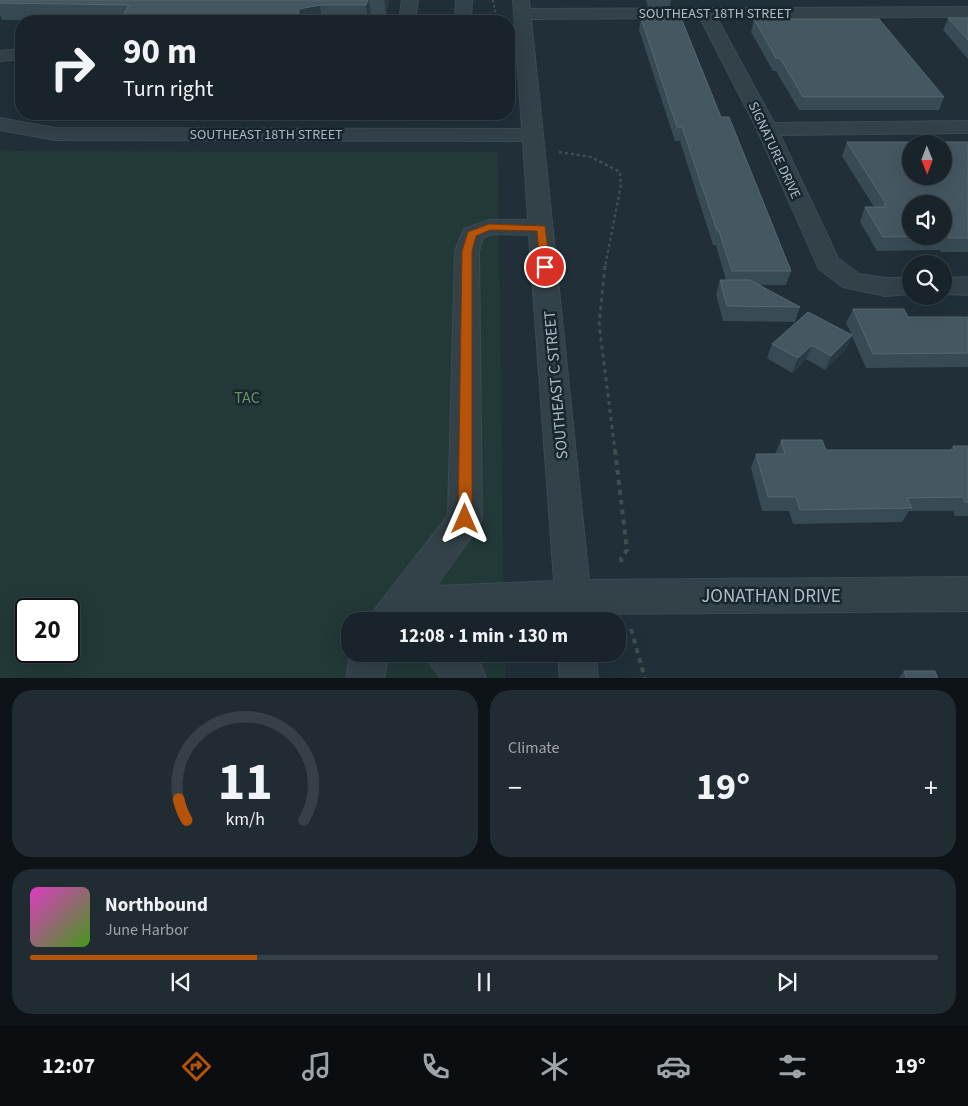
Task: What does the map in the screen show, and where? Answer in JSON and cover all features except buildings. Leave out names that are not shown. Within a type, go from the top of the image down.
[{"type":"street","points":[[407,15],[410,0]]},
{"type":"street","points":[[463,15],[464,0]]},
{"type":"street","name":"SOUTHEAST 18TH STREET","points":[[522,7],[706,13],[968,12]]},
{"type":"street","name":"SOUTHEAST C STREET","points":[[522,7],[575,609]]},
{"type":"street","name":"SIGNATURE DRIVE","points":[[706,13],[767,128],[828,263],[852,281],[885,287],[902,286]]},
{"type":"street","points":[[0,56],[15,55]]},
{"type":"street","points":[[515,85],[529,85]]},
{"type":"street","points":[[294,120],[298,134]]},
{"type":"street","name":"SOUTHEAST 18TH STREET","points":[[0,124],[55,134],[533,135]]},
{"type":"street","points":[[767,128],[968,127]]},
{"type":"street","points":[[405,612],[465,519],[467,251],[472,234],[489,227],[542,228]]},
{"type":"street","points":[[952,286],[968,286]]},
{"type":"street","name":"JONATHAN DRIVE","points":[[501,612],[968,594]]},
{"type":"street","points":[[365,678],[368,662]]},
{"type":"street","points":[[452,662],[467,678]]},
{"type":"street","points":[[578,662],[579,678]]},
{"type":"path","points":[[493,0],[495,15]]},
{"type":"path","points":[[573,152],[602,159],[620,172],[620,186],[602,280],[599,324],[627,550],[622,558]]},
{"type":"path","points":[[631,632],[645,678]]},
{"type":"green space","name":"TAC","points":[[0,148],[13,151],[498,152],[504,612],[341,612],[341,662],[505,662],[505,678],[0,678]]},
{"type":"route","points":[[465,519],[467,251],[472,234],[489,227],[542,228],[545,267]]}]
